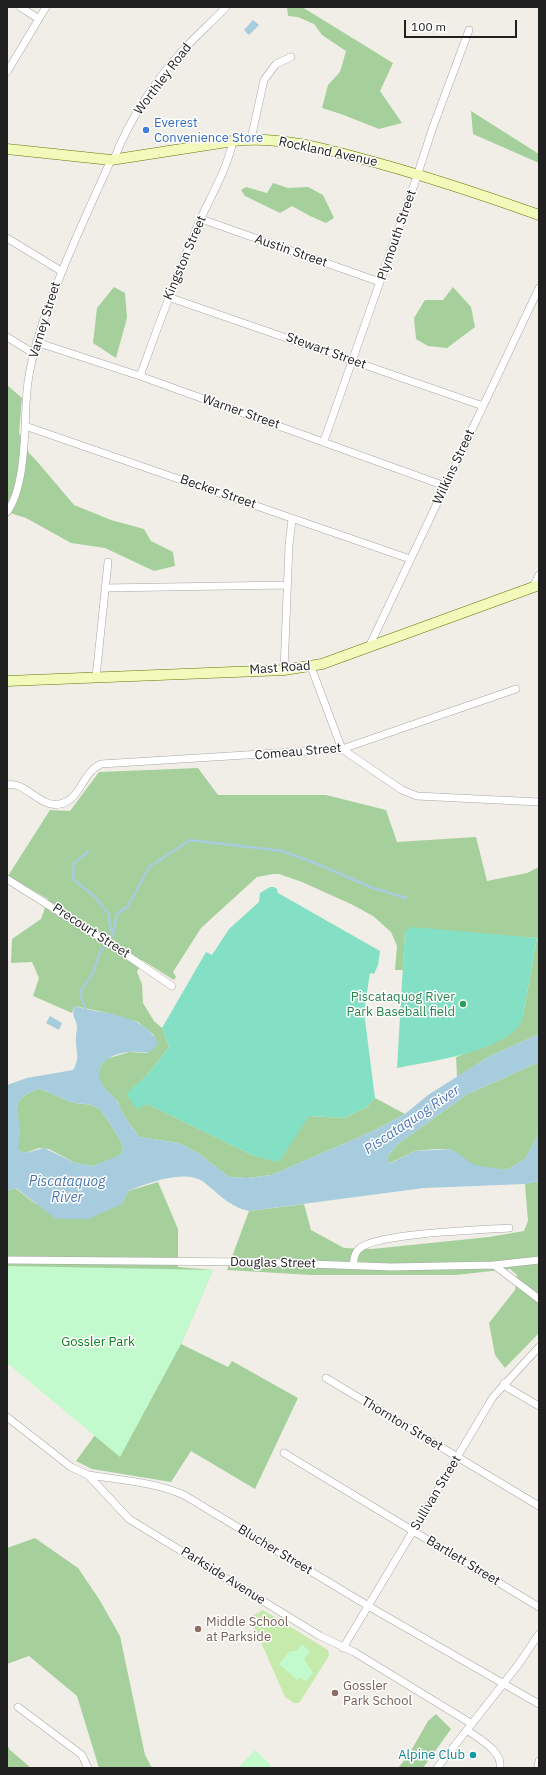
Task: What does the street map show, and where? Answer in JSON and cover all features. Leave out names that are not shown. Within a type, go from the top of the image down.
[{"type":"street","points":[[20,7],[39,18]]},
{"type":"street","points":[[7,72],[46,7]]},
{"type":"street","points":[[215,7],[224,9]]},
{"type":"street","name":"Worthley Road","points":[[112,159],[130,123],[164,75],[184,49],[224,9]]},
{"type":"street","name":"Plymouth Street","points":[[324,441],[353,361],[432,126],[469,30]]},
{"type":"street","points":[[251,139],[255,115],[264,80],[276,64],[291,57]]},
{"type":"street","name":"Rockland Avenue","points":[[7,149],[112,159],[233,141],[251,139],[272,140],[322,148],[417,174],[539,215]]},
{"type":"street","name":"Kingston Street","points":[[140,376],[168,297],[201,219],[224,170],[233,141]]},
{"type":"street","name":"Varney Street","points":[[7,512],[14,498],[22,463],[27,389],[36,342],[61,271],[112,159]]},
{"type":"street","name":"Austin Street","points":[[201,219],[380,282]]},
{"type":"street","points":[[7,238],[61,271]]},
{"type":"street","name":"Wilkins Street","points":[[369,647],[539,288]]},
{"type":"street","name":"Stewart Street","points":[[168,297],[483,406]]},
{"type":"street","points":[[7,337],[33,353]]},
{"type":"street","name":"Warner Street","points":[[36,342],[140,376],[324,441],[445,486]]},
{"type":"street","name":"Becker Street","points":[[25,426],[410,559]]},
{"type":"street","points":[[284,670],[287,585],[292,518]]},
{"type":"street","points":[[96,677],[108,562]]},
{"type":"street","points":[[536,586],[539,575]]},
{"type":"street","points":[[105,588],[287,585]]},
{"type":"street","name":"Mast Road","points":[[7,681],[284,670],[311,667],[536,586]]},
{"type":"street","points":[[311,667],[342,749],[402,790],[418,796],[539,802]]},
{"type":"street","name":"Comeau Street","points":[[7,785],[11,784],[18,786],[41,800],[51,804],[60,804],[71,799],[94,767],[101,764],[342,749],[516,689]]},
{"type":"street","name":"Precourt Street","points":[[7,879],[115,947],[172,986]]},
{"type":"street","points":[[353,1265],[358,1250],[366,1244],[411,1236],[456,1231],[509,1228]]},
{"type":"street","name":"Douglas Street","points":[[7,1260],[353,1265],[391,1267],[494,1265],[539,1260]]},
{"type":"street","points":[[494,1265],[539,1299]]},
{"type":"street","name":"Sullivan Street","points":[[343,1648],[493,1397],[504,1383],[539,1347]]},
{"type":"street","name":"Thornton Street","points":[[326,1378],[539,1506]]},
{"type":"street","points":[[504,1383],[508,1388],[539,1406]]},
{"type":"street","name":"Blucher Street","points":[[7,1417],[71,1467],[88,1475],[152,1484],[184,1495],[368,1606],[539,1704]]},
{"type":"street","name":"Bartlett Street","points":[[284,1453],[539,1607]]},
{"type":"street","name":"Parkside Avenue","points":[[88,1475],[129,1519],[320,1636],[354,1652],[406,1682],[472,1724]]},
{"type":"street","points":[[437,1768],[503,1684],[539,1634]]},
{"type":"street","points":[[18,1707],[82,1755],[88,1768]]},
{"type":"street","points":[[467,1730],[498,1755],[501,1763],[500,1768]]},
{"type":"street","points":[[538,1768],[539,1761]]},
{"type":"green space","points":[[287,7],[302,7],[393,63],[380,91],[402,123],[379,129],[322,108],[328,85],[340,72],[346,51],[322,35],[314,24],[298,17],[288,16]]},
{"type":"green space","points":[[471,111],[539,154],[539,163],[473,134]]},
{"type":"green space","points":[[273,183],[288,188],[308,187],[323,195],[334,218],[326,223],[292,206],[280,213],[245,196],[241,190],[246,187],[267,193]]},
{"type":"green space","points":[[114,287],[125,293],[127,318],[116,358],[93,343],[97,308]]},
{"type":"green space","points":[[453,287],[471,307],[475,327],[447,348],[428,346],[416,339],[414,318],[425,300],[443,300]]},
{"type":"green space","points":[[7,385],[22,398],[19,433],[29,453],[74,505],[111,520],[144,529],[151,541],[173,552],[175,566],[154,571],[105,548],[71,543],[26,518],[7,512]]},
{"type":"green space","points":[[198,768],[218,795],[326,795],[386,810],[397,842],[476,837],[487,881],[527,873],[539,867],[539,1034],[488,1057],[457,1077],[456,1057],[500,1040],[523,1015],[537,938],[405,931],[403,970],[395,970],[397,946],[391,932],[373,916],[353,905],[302,882],[279,874],[257,877],[201,928],[173,972],[176,977],[174,980],[142,960],[137,972],[142,984],[143,1003],[154,1021],[162,1028],[169,1047],[148,1074],[127,1094],[254,1156],[309,1116],[344,1118],[367,1107],[375,1098],[405,1114],[371,1132],[272,1175],[248,1178],[229,1177],[198,1153],[179,1143],[139,1137],[124,1116],[118,1102],[103,1087],[98,1076],[100,1067],[106,1059],[129,1052],[147,1053],[154,1035],[138,1022],[103,1012],[74,1006],[72,1013],[33,996],[39,978],[32,962],[11,963],[12,939],[41,919],[48,899],[8,876],[50,810],[70,811],[99,772]]},
{"type":"green space","points":[[270,887],[274,887],[277,889],[278,893],[380,951],[378,965],[374,974],[370,973],[364,1012],[375,1098],[367,1107],[344,1118],[309,1116],[279,1162],[254,1156],[147,1104],[137,1109],[126,1094],[148,1074],[169,1047],[162,1028],[206,952],[212,955],[229,929],[259,902],[260,893]]},
{"type":"green space","name":"Piscataquog River Park Baseball field","points":[[411,927],[537,938],[523,1017],[516,1029],[503,1039],[474,1051],[458,1056],[397,1068],[405,931]]},
{"type":"green space","points":[[539,1062],[539,1133],[525,1159],[507,1170],[474,1166],[451,1149],[435,1149],[415,1151],[388,1164],[387,1157],[398,1144],[466,1095]]},
{"type":"green space","points":[[40,1089],[72,1102],[91,1105],[98,1108],[108,1120],[122,1144],[123,1148],[120,1156],[93,1166],[75,1163],[49,1149],[39,1148],[25,1153],[18,1150],[19,1122],[17,1106],[24,1096]]},
{"type":"green space","points":[[539,1181],[539,1333],[505,1368],[495,1355],[489,1323],[515,1290],[517,1275],[510,1269],[456,1275],[311,1275],[227,1270],[249,1211],[304,1204],[311,1230],[344,1248],[372,1249],[489,1237],[524,1231],[528,1221],[525,1184]]},
{"type":"green space","points":[[158,1182],[178,1229],[178,1267],[213,1270],[181,1344],[228,1367],[232,1361],[298,1398],[255,1489],[191,1451],[171,1482],[92,1469],[76,1461],[95,1435],[7,1360],[7,1191],[15,1188],[36,1204],[122,1204],[128,1191]]},
{"type":"green space","name":"Gossler Park","points":[[7,1266],[213,1270],[181,1344],[120,1457],[7,1363]]},
{"type":"green space","points":[[35,1538],[78,1568],[99,1599],[120,1636],[145,1755],[152,1768],[99,1768],[77,1696],[29,1656],[7,1664],[7,1548]]},
{"type":"green space","points":[[263,1610],[328,1650],[329,1656],[299,1703],[294,1703],[285,1697],[250,1617]]},
{"type":"green space","points":[[303,1645],[310,1652],[304,1659],[313,1673],[306,1681],[300,1678],[297,1680],[279,1664],[290,1651],[295,1651]]},
{"type":"green space","points":[[436,1714],[451,1729],[423,1768],[398,1768],[408,1756],[428,1721]]},
{"type":"green space","points":[[7,1745],[10,1750],[31,1768],[7,1768]]},
{"type":"green space","points":[[255,1750],[271,1765],[268,1768],[238,1768]]},
{"type":"water","points":[[253,20],[259,25],[249,35],[244,30]]},
{"type":"water","name":"Piscataquog River","points":[[74,1006],[109,1013],[132,1020],[142,1025],[151,1033],[158,1043],[155,1048],[148,1052],[128,1052],[115,1055],[104,1062],[100,1067],[100,1080],[104,1087],[117,1101],[130,1125],[139,1137],[179,1143],[198,1153],[229,1177],[248,1178],[272,1175],[371,1132],[405,1114],[428,1095],[488,1057],[539,1034],[539,1062],[466,1095],[398,1144],[387,1157],[389,1164],[415,1151],[451,1149],[474,1165],[507,1170],[525,1159],[539,1133],[539,1181],[525,1184],[424,1188],[249,1211],[231,1203],[205,1183],[197,1179],[178,1177],[156,1181],[128,1191],[122,1204],[88,1219],[56,1219],[16,1188],[7,1191],[7,1085],[27,1078],[73,1070],[77,1061],[77,1027],[73,1010]],"holes":[[[40,1089],[72,1102],[91,1105],[98,1108],[108,1120],[122,1144],[123,1148],[120,1155],[93,1166],[75,1163],[44,1148],[25,1153],[19,1150],[20,1123],[17,1115],[17,1106],[24,1096]]]},
{"type":"water","points":[[50,1016],[62,1023],[59,1030],[46,1023]]},
{"type":"waterway","points":[[86,1012],[80,992],[93,973],[100,952],[113,934],[117,914],[128,906],[149,867],[190,840],[282,851],[315,863],[370,887],[406,898]]},
{"type":"waterway","points":[[88,852],[74,863],[73,879],[95,897],[108,913],[112,933]]},
{"type":"place","name":"Everest Convenience Store","points":[[146,130]]},
{"type":"place","name":"Piscataquog River Park Baseball field","points":[[463,1004]]},
{"type":"place","name":"Middle School at Parkside","points":[[198,1629]]},
{"type":"place","name":"Gossler Park School","points":[[335,1693]]},
{"type":"place","name":"Alpine Club","points":[[473,1755]]}]
